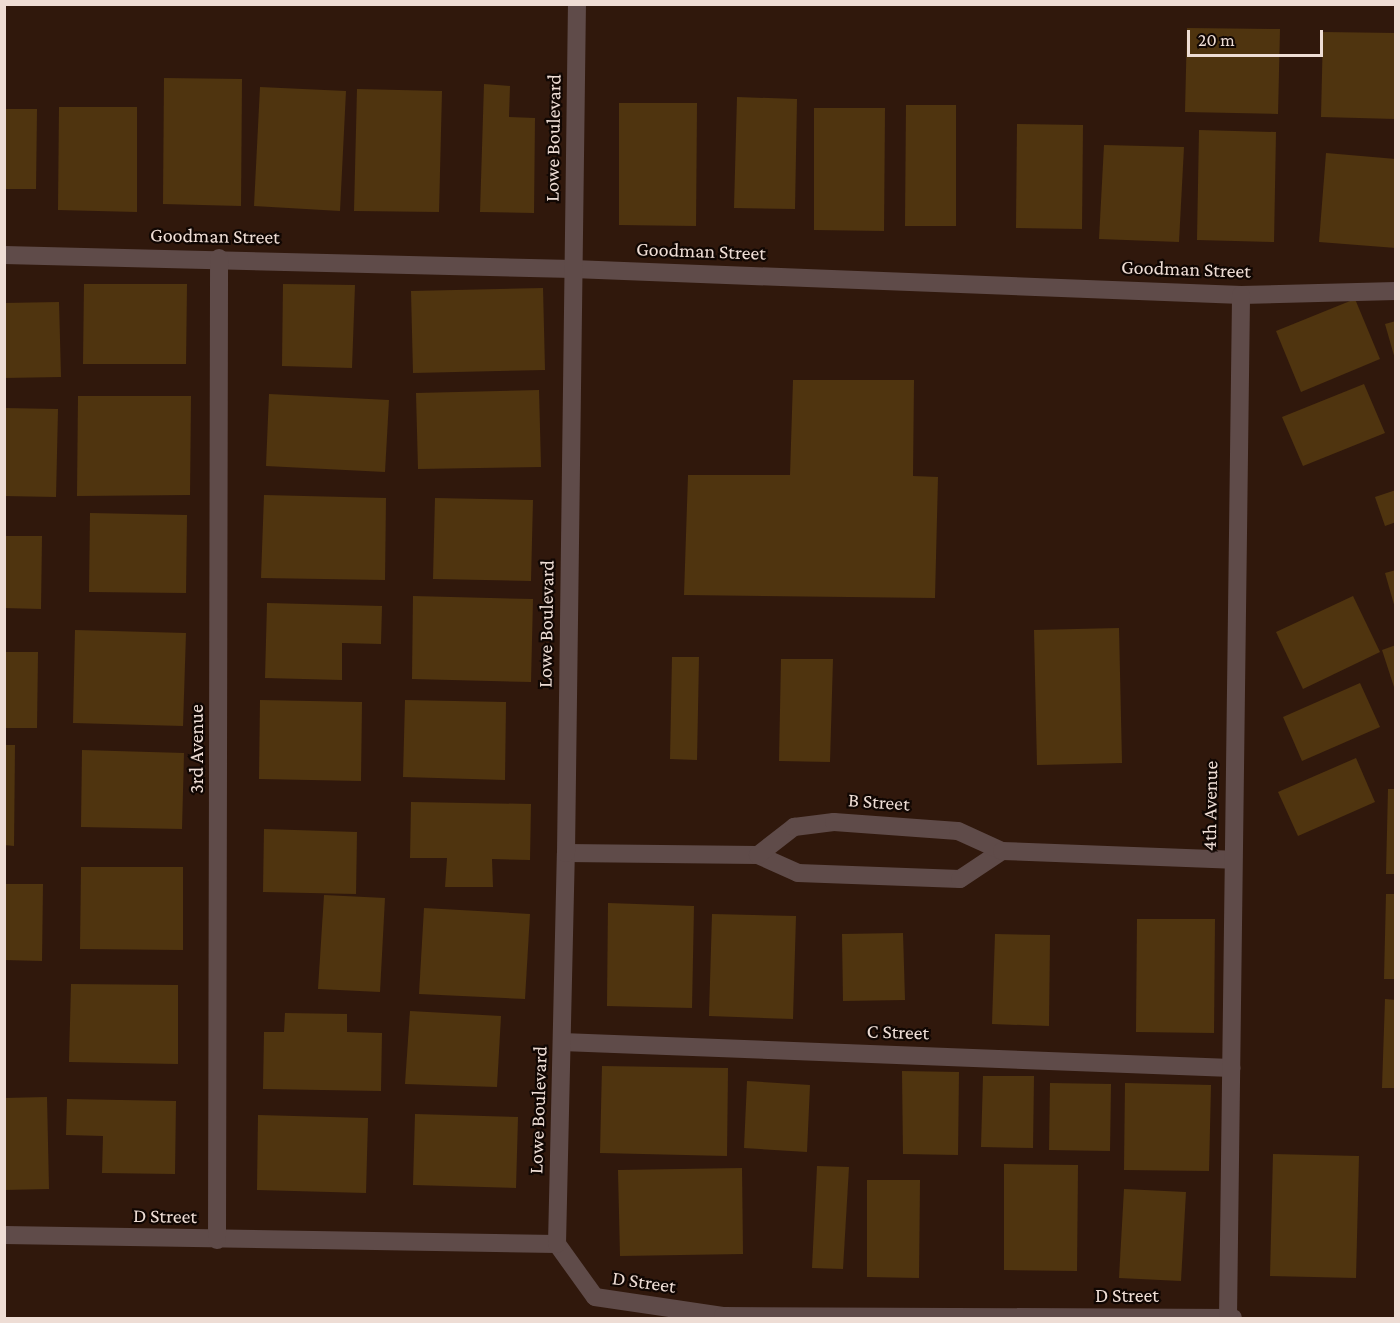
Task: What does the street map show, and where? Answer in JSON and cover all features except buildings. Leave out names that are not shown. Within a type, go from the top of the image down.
[{"type":"street","name":"Lowe Boulevard","points":[[556,1244],[566,852],[577,4]]},
{"type":"street","name":"Goodman Street","points":[[4,255],[219,258],[573,269],[1241,295],[1395,291]]},
{"type":"street","name":"3rd Avenue","points":[[217,1240],[219,258]]},
{"type":"street","name":"4th Avenue","points":[[1228,1318],[1232,860],[1241,295]]},
{"type":"street","name":"B Street","points":[[758,855],[794,827],[834,822],[958,831],[1002,851],[1232,860]]},
{"type":"street","points":[[566,852],[758,855],[798,873],[960,879],[1002,851]]},
{"type":"street","name":"C Street","points":[[562,1042],[1231,1068]]},
{"type":"street","name":"D Street","points":[[4,1235],[556,1244],[595,1297],[723,1317],[1233,1318]]}]
